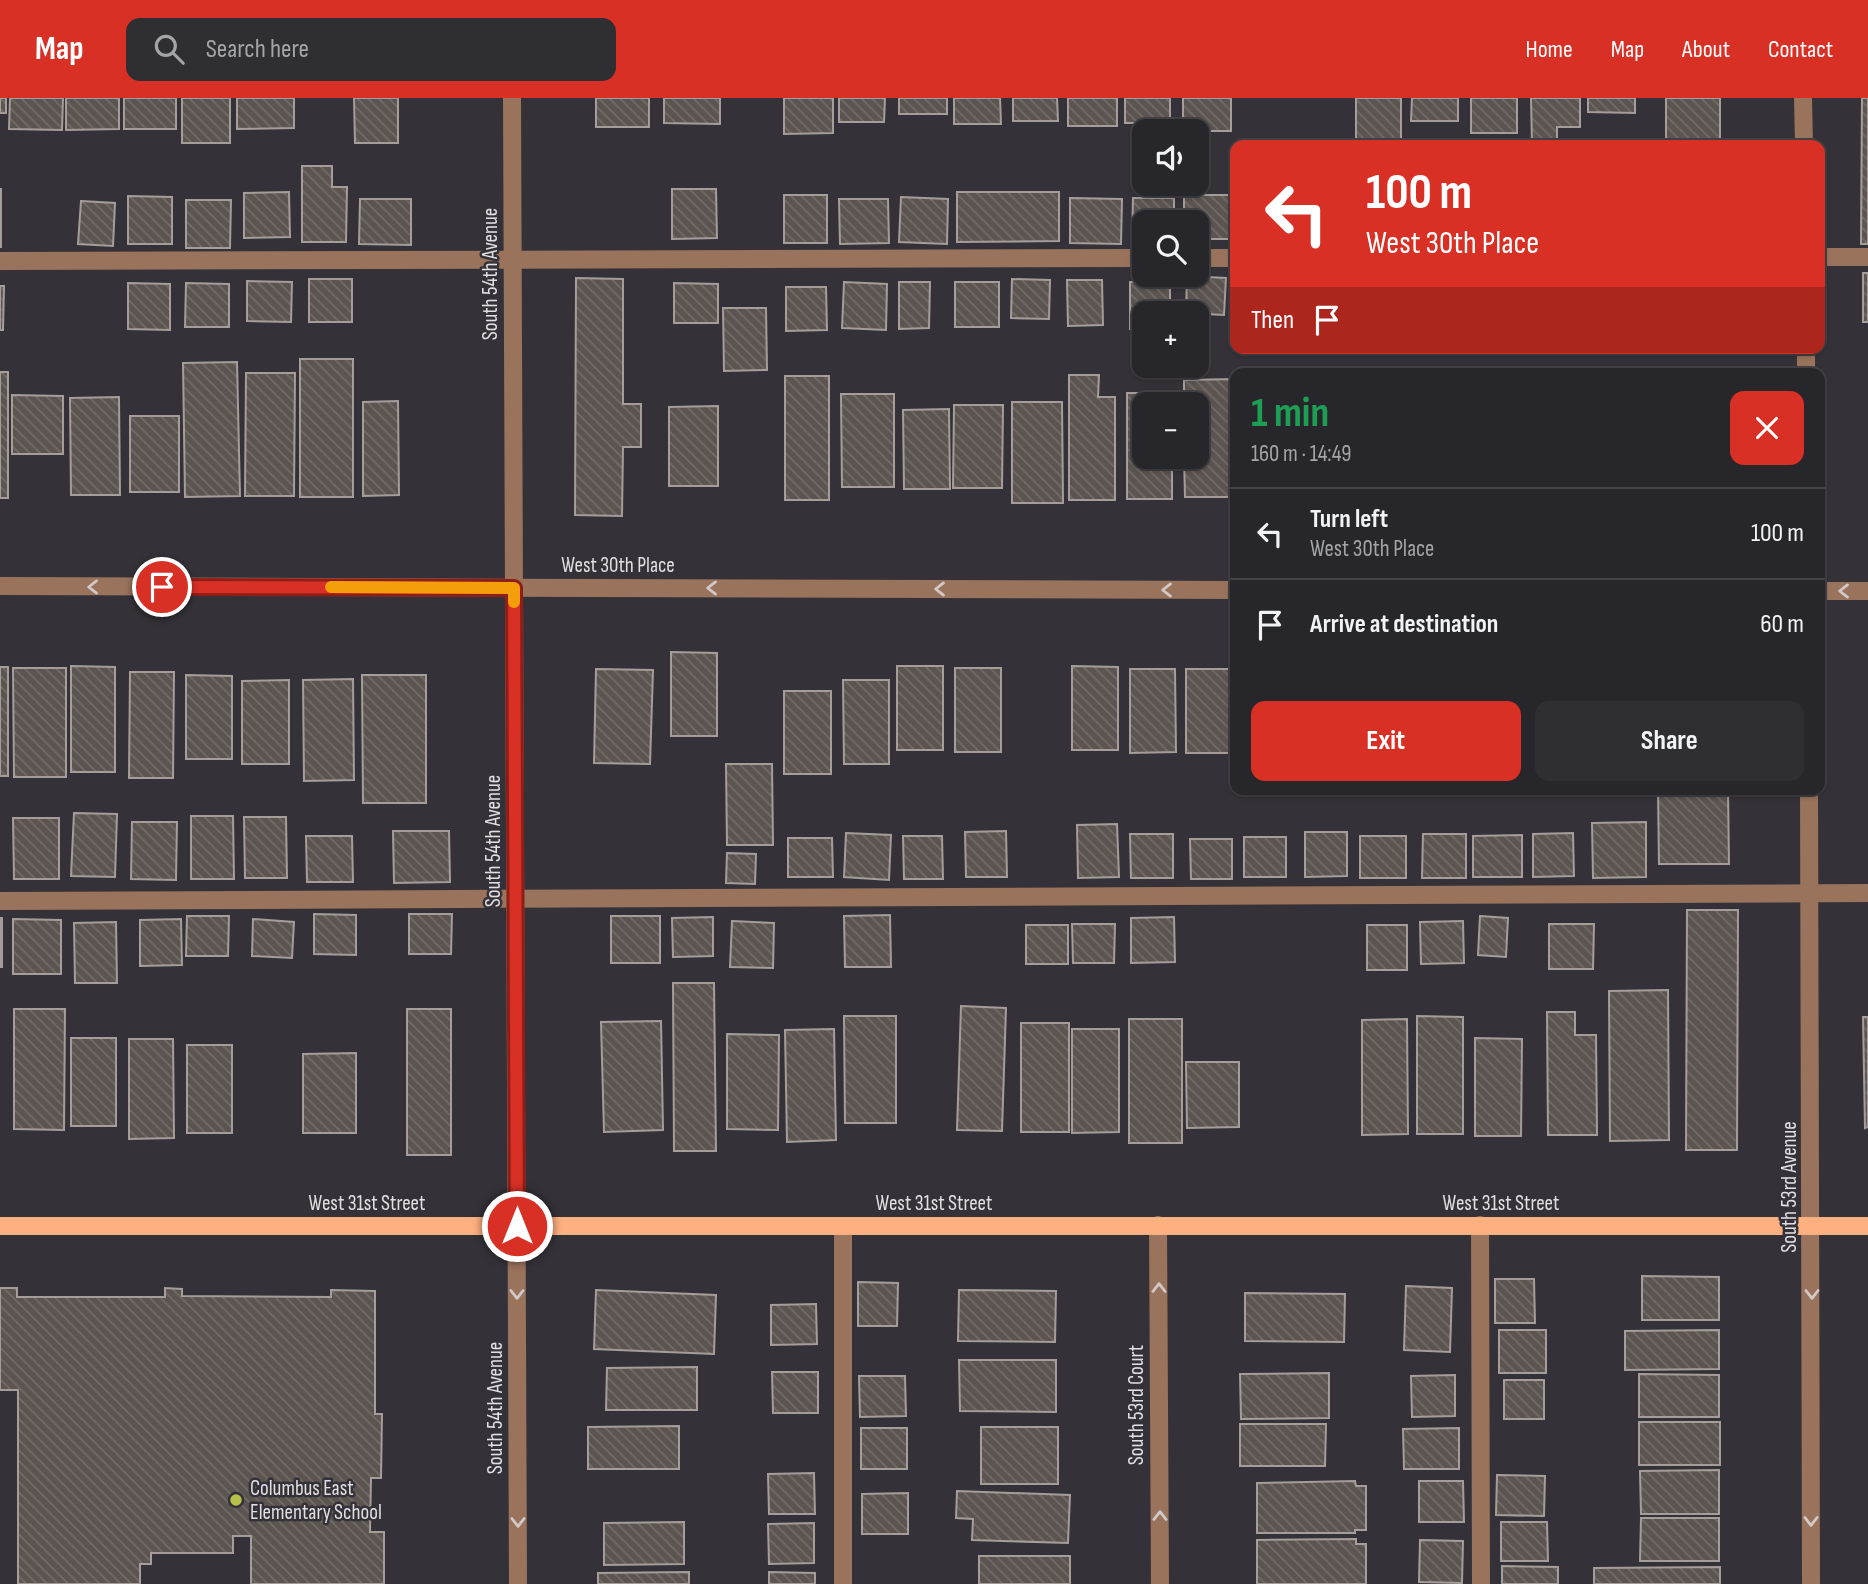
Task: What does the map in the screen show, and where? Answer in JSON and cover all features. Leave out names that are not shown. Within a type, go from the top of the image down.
[{"type":"main road","name":"West 31st Street","points":[[0,1226],[1868,1226]]},
{"type":"street","name":"South 54th Avenue","points":[[512,98],[518,1584]]},
{"type":"street","points":[[1803,98],[1804,140]]},
{"type":"street","points":[[1825,257],[1868,257]]},
{"type":"street","points":[[0,261],[1132,258]]},
{"type":"street","points":[[1209,258],[1230,258]]},
{"type":"street","name":"West 30th Place","points":[[0,586],[1230,590]]},
{"type":"street","points":[[1825,591],[1868,591]]},
{"type":"street","name":"South 53rd Avenue","points":[[1809,795],[1811,1584]]},
{"type":"street","points":[[0,901],[1868,893]]},
{"type":"street","points":[[843,1226],[843,1584]]},
{"type":"street","name":"South 53rd Court","points":[[1158,1226],[1160,1584]]},
{"type":"street","points":[[1480,1226],[1481,1584]]},
{"type":"building","points":[[0,98],[6,98],[6,113],[0,113]]},
{"type":"building","points":[[10,98],[63,98],[62,130],[9,129]]},
{"type":"building","points":[[66,98],[119,98],[119,129],[66,130]]},
{"type":"building","points":[[124,98],[176,98],[176,129],[124,129]]},
{"type":"building","points":[[182,98],[230,98],[230,143],[182,143]]},
{"type":"building","points":[[237,98],[294,98],[294,128],[237,129]]},
{"type":"building","points":[[354,98],[398,98],[398,143],[355,143]]},
{"type":"building","points":[[596,98],[649,98],[649,127],[596,127]]},
{"type":"building","points":[[664,98],[720,98],[720,124],[664,123]]},
{"type":"building","points":[[784,98],[833,98],[833,133],[784,134]]},
{"type":"building","points":[[839,98],[885,98],[884,122],[839,122]]},
{"type":"building","points":[[899,98],[947,98],[947,114],[899,114]]},
{"type":"building","points":[[954,98],[1000,98],[1001,124],[954,124]]},
{"type":"building","points":[[1013,98],[1057,98],[1058,121],[1013,121]]},
{"type":"building","points":[[1068,98],[1117,98],[1117,126],[1068,126]]},
{"type":"building","points":[[1125,98],[1170,98],[1170,119],[1132,119],[1132,123],[1125,123]]},
{"type":"building","points":[[1183,98],[1231,98],[1231,131],[1209,131],[1209,119],[1183,119]]},
{"type":"building","points":[[1356,98],[1401,98],[1401,140],[1356,140]]},
{"type":"building","points":[[1412,98],[1458,98],[1458,121],[1411,121]]},
{"type":"building","points":[[1471,98],[1517,98],[1517,133],[1471,133]]},
{"type":"building","points":[[1531,98],[1580,98],[1580,127],[1557,127],[1557,140],[1532,140]]},
{"type":"building","points":[[1588,98],[1635,98],[1635,113],[1588,112]]},
{"type":"building","points":[[1666,98],[1720,98],[1720,140],[1666,140]]},
{"type":"building","points":[[1862,98],[1868,98],[1868,244],[1861,244]]},
{"type":"building","points":[[302,166],[332,166],[332,187],[347,187],[346,242],[302,242]]},
{"type":"building","points":[[1,189],[1,247],[0,247]]},
{"type":"building","points":[[672,189],[716,189],[717,238],[672,239]]},
{"type":"building","points":[[289,192],[290,237],[244,238],[244,193]]},
{"type":"building","points":[[957,192],[1059,192],[1059,241],[957,242]]},
{"type":"building","points":[[784,195],[827,195],[827,243],[784,243]]},
{"type":"building","points":[[1230,195],[1230,239],[1209,239],[1209,210],[1184,210],[1184,196]]},
{"type":"building","points":[[128,196],[172,197],[172,244],[128,244]]},
{"type":"building","points":[[901,197],[948,199],[947,244],[899,242]]},
{"type":"building","points":[[1070,198],[1122,199],[1121,244],[1070,243]]},
{"type":"building","points":[[1133,198],[1174,198],[1174,210],[1133,210]]},
{"type":"building","points":[[360,199],[411,199],[411,245],[359,244]]},
{"type":"building","points":[[839,199],[888,199],[889,243],[840,244]]},
{"type":"building","points":[[186,200],[231,200],[230,248],[186,248]]},
{"type":"building","points":[[81,201],[115,203],[113,246],[78,244]]},
{"type":"building","points":[[1863,273],[1868,273],[1868,322],[1863,322]]},
{"type":"building","points":[[1209,277],[1226,278],[1224,315],[1209,314],[1209,301],[1186,301],[1187,287],[1209,287]]},
{"type":"building","points":[[576,278],[623,279],[623,404],[641,404],[641,447],[623,447],[622,516],[575,515]]},
{"type":"building","points":[[309,279],[352,279],[352,322],[309,322]]},
{"type":"building","points":[[1012,279],[1050,280],[1049,319],[1011,318]]},
{"type":"building","points":[[1067,280],[1102,280],[1103,325],[1068,326]]},
{"type":"building","points":[[247,281],[292,282],[291,322],[247,321]]},
{"type":"building","points":[[844,282],[887,284],[886,330],[842,328]]},
{"type":"building","points":[[899,282],[930,282],[929,328],[899,329]]},
{"type":"building","points":[[955,282],[999,282],[999,327],[955,327]]},
{"type":"building","points":[[1130,282],[1132,287],[1170,287],[1170,301],[1132,301],[1132,329],[1130,329]]},
{"type":"building","points":[[128,283],[170,284],[170,330],[128,329]]},
{"type":"building","points":[[186,283],[229,284],[229,327],[185,327]]},
{"type":"building","points":[[674,283],[718,284],[718,323],[674,323]]},
{"type":"building","points":[[0,286],[4,286],[3,330],[0,330]]},
{"type":"building","points":[[786,287],[826,287],[827,330],[786,331]]},
{"type":"building","points":[[723,308],[766,308],[767,370],[724,371]]},
{"type":"building","points":[[300,359],[353,359],[353,497],[300,497]]},
{"type":"building","points":[[237,362],[240,496],[185,497],[183,363]]},
{"type":"building","points":[[0,372],[8,372],[8,498],[0,498]]},
{"type":"building","points":[[246,373],[295,373],[294,496],[245,496]]},
{"type":"building","points":[[1069,375],[1099,375],[1098,397],[1115,397],[1115,500],[1069,500]]},
{"type":"building","points":[[785,376],[829,376],[829,500],[785,500]]},
{"type":"building","points":[[1230,379],[1230,497],[1185,497],[1184,469],[1209,469],[1209,392],[1184,392],[1184,380]]},
{"type":"building","points":[[1127,393],[1132,393],[1132,469],[1172,469],[1172,499],[1127,499]]},
{"type":"building","points":[[841,394],[894,394],[894,487],[842,487]]},
{"type":"building","points":[[12,395],[63,396],[63,454],[12,454]]},
{"type":"building","points":[[119,397],[120,495],[71,495],[70,398]]},
{"type":"building","points":[[398,401],[399,495],[363,496],[363,402]]},
{"type":"building","points":[[1012,402],[1062,402],[1063,503],[1012,503]]},
{"type":"building","points":[[954,405],[1003,405],[1002,488],[953,488]]},
{"type":"building","points":[[718,406],[718,486],[669,486],[669,407]]},
{"type":"building","points":[[949,409],[950,489],[904,489],[903,410]]},
{"type":"building","points":[[130,416],[179,416],[179,492],[130,492]]},
{"type":"building","points":[[671,652],[717,653],[717,736],[671,736]]},
{"type":"building","points":[[71,666],[115,667],[115,772],[71,772]]},
{"type":"building","points":[[897,666],[943,666],[943,750],[897,750]]},
{"type":"building","points":[[1072,666],[1118,667],[1118,750],[1072,750]]},
{"type":"building","points":[[0,667],[8,667],[8,776],[0,776]]},
{"type":"building","points":[[13,668],[66,668],[66,777],[14,777]]},
{"type":"building","points":[[955,668],[1001,668],[1001,752],[955,752]]},
{"type":"building","points":[[596,669],[653,670],[650,764],[594,763]]},
{"type":"building","points":[[1130,669],[1175,669],[1176,752],[1130,753]]},
{"type":"building","points":[[1186,669],[1230,669],[1230,753],[1186,753]]},
{"type":"building","points":[[130,672],[174,672],[173,778],[129,778]]},
{"type":"building","points":[[186,675],[232,676],[232,759],[186,759]]},
{"type":"building","points":[[362,675],[426,675],[426,803],[363,803]]},
{"type":"building","points":[[353,679],[354,780],[304,781],[303,680]]},
{"type":"building","points":[[289,680],[289,764],[242,764],[242,681]]},
{"type":"building","points":[[843,680],[889,680],[889,764],[844,764]]},
{"type":"building","points":[[784,691],[831,691],[831,774],[784,774]]},
{"type":"building","points":[[726,764],[772,764],[773,845],[727,845]]},
{"type":"building","points":[[1658,795],[1728,795],[1729,864],[1659,864]]},
{"type":"building","points":[[74,813],[117,814],[115,877],[71,876]]},
{"type":"building","points":[[191,816],[233,816],[234,879],[191,879]]},
{"type":"building","points":[[244,817],[286,817],[287,878],[245,878]]},
{"type":"building","points":[[13,818],[59,818],[59,879],[14,879]]},
{"type":"building","points":[[132,822],[177,822],[176,880],[131,879]]},
{"type":"building","points":[[1646,822],[1646,877],[1593,878],[1592,823]]},
{"type":"building","points":[[1117,824],[1119,877],[1078,878],[1077,825]]},
{"type":"building","points":[[393,831],[449,831],[450,882],[394,883]]},
{"type":"building","points":[[1006,831],[1007,877],[966,877],[965,832]]},
{"type":"building","points":[[1305,832],[1347,832],[1347,876],[1305,877]]},
{"type":"building","points":[[846,833],[891,835],[889,880],[844,877]]},
{"type":"building","points":[[1573,833],[1574,876],[1533,877],[1533,834]]},
{"type":"building","points":[[1130,834],[1173,834],[1173,878],[1131,878]]},
{"type":"building","points":[[1423,834],[1466,834],[1466,878],[1422,878]]},
{"type":"building","points":[[1522,835],[1522,877],[1473,877],[1473,836]]},
{"type":"building","points":[[306,836],[352,836],[353,882],[307,882]]},
{"type":"building","points":[[903,836],[942,836],[943,879],[904,879]]},
{"type":"building","points":[[1360,836],[1406,836],[1406,878],[1360,878]]},
{"type":"building","points":[[1244,837],[1286,837],[1286,877],[1244,877]]},
{"type":"building","points":[[788,838],[832,838],[833,877],[788,877]]},
{"type":"building","points":[[1190,839],[1232,839],[1232,879],[1191,879]]},
{"type":"building","points":[[727,853],[756,854],[755,884],[726,883]]},
{"type":"building","points":[[1687,910],[1738,910],[1737,1150],[1686,1150]]},
{"type":"building","points":[[314,914],[356,915],[356,955],[314,954]]},
{"type":"building","points":[[409,914],[452,914],[451,954],[409,954]]},
{"type":"building","points":[[890,915],[891,967],[845,967],[844,916]]},
{"type":"building","points":[[187,916],[229,916],[228,956],[186,956]]},
{"type":"building","points":[[611,916],[660,916],[660,963],[611,963]]},
{"type":"building","points":[[1480,916],[1508,918],[1506,957],[1478,955]]},
{"type":"building","points":[[713,917],[713,956],[673,957],[672,918]]},
{"type":"building","points":[[1174,917],[1175,962],[1131,963],[1131,918]]},
{"type":"building","points":[[2,918],[2,967],[0,967]]},
{"type":"building","points":[[13,919],[61,920],[61,974],[13,974]]},
{"type":"building","points":[[181,919],[182,965],[140,966],[140,920]]},
{"type":"building","points":[[253,919],[294,922],[292,958],[252,956]]},
{"type":"building","points":[[732,921],[774,923],[773,968],[730,967]]},
{"type":"building","points":[[1463,921],[1464,963],[1421,964],[1420,922]]},
{"type":"building","points":[[116,922],[117,983],[75,983],[74,923]]},
{"type":"building","points":[[1072,924],[1115,924],[1114,963],[1073,963]]},
{"type":"building","points":[[1549,924],[1594,924],[1593,969],[1549,969]]},
{"type":"building","points":[[1026,925],[1068,925],[1068,964],[1026,964]]},
{"type":"building","points":[[1367,925],[1407,925],[1407,970],[1367,970]]},
{"type":"building","points":[[673,983],[714,983],[716,1151],[674,1151]]},
{"type":"building","points":[[1668,990],[1669,1140],[1610,1141],[1609,991]]},
{"type":"building","points":[[961,1006],[1006,1008],[1002,1131],[957,1130]]},
{"type":"building","points":[[14,1009],[65,1009],[64,1130],[14,1129]]},
{"type":"building","points":[[407,1009],[451,1009],[451,1155],[407,1155]]},
{"type":"building","points":[[1547,1012],[1575,1012],[1575,1035],[1596,1035],[1597,1135],[1548,1135]]},
{"type":"building","points":[[844,1016],[896,1016],[896,1123],[845,1123]]},
{"type":"building","points":[[1417,1016],[1463,1017],[1463,1134],[1417,1134]]},
{"type":"building","points":[[1863,1017],[1868,1017],[1868,1127],[1865,1128]]},
{"type":"building","points":[[1129,1019],[1182,1019],[1182,1143],[1129,1143]]},
{"type":"building","points":[[1407,1019],[1408,1134],[1362,1135],[1362,1020]]},
{"type":"building","points":[[661,1021],[663,1130],[604,1132],[601,1022]]},
{"type":"building","points":[[1021,1023],[1069,1023],[1069,1132],[1021,1132]]},
{"type":"building","points":[[834,1029],[836,1140],[787,1142],[785,1030]]},
{"type":"building","points":[[1072,1029],[1119,1029],[1119,1132],[1072,1133]]},
{"type":"building","points":[[727,1034],[779,1035],[778,1130],[727,1129]]},
{"type":"building","points":[[71,1038],[116,1038],[116,1126],[71,1126]]},
{"type":"building","points":[[1475,1038],[1522,1039],[1521,1136],[1475,1136]]},
{"type":"building","points":[[129,1039],[173,1039],[174,1138],[129,1139]]},
{"type":"building","points":[[187,1045],[232,1045],[232,1133],[187,1133]]},
{"type":"building","points":[[356,1053],[356,1133],[303,1133],[303,1054]]},
{"type":"building","points":[[1186,1062],[1239,1062],[1239,1127],[1187,1128]]},
{"type":"building","points":[[1642,1276],[1719,1277],[1719,1320],[1642,1320]]},
{"type":"building","points":[[1495,1279],[1534,1279],[1535,1323],[1495,1323]]},
{"type":"building","points":[[858,1282],[898,1283],[897,1326],[858,1326]]},
{"type":"building","points":[[1406,1286],[1452,1288],[1450,1352],[1404,1350]]},
{"type":"building","name":"Columbus East Elementary School","points":[[0,1288],[17,1288],[17,1297],[165,1297],[165,1288],[182,1289],[182,1296],[331,1297],[331,1290],[375,1291],[375,1414],[382,1414],[381,1478],[371,1478],[370,1532],[384,1532],[384,1584],[251,1584],[251,1536],[233,1536],[233,1553],[151,1553],[151,1564],[140,1564],[140,1584],[18,1584],[18,1390],[0,1390]]},
{"type":"building","points":[[596,1290],[716,1295],[714,1354],[594,1349]]},
{"type":"building","points":[[959,1290],[1056,1291],[1055,1342],[958,1341]]},
{"type":"building","points":[[1245,1293],[1345,1294],[1344,1342],[1245,1341]]},
{"type":"building","points":[[816,1304],[817,1344],[771,1345],[771,1305]]},
{"type":"building","points":[[1499,1330],[1546,1330],[1546,1373],[1499,1373]]},
{"type":"building","points":[[1719,1330],[1719,1369],[1625,1370],[1625,1331]]},
{"type":"building","points":[[959,1360],[1056,1360],[1056,1412],[960,1411]]},
{"type":"building","points":[[697,1367],[697,1410],[606,1410],[607,1368]]},
{"type":"building","points":[[772,1372],[818,1372],[818,1413],[773,1413]]},
{"type":"building","points":[[1329,1373],[1329,1418],[1241,1419],[1240,1374]]},
{"type":"building","points":[[1639,1374],[1719,1375],[1719,1417],[1639,1417]]},
{"type":"building","points":[[1455,1375],[1455,1416],[1412,1417],[1411,1376]]},
{"type":"building","points":[[859,1376],[905,1376],[906,1416],[860,1417]]},
{"type":"building","points":[[1504,1380],[1544,1380],[1544,1419],[1504,1419]]},
{"type":"building","points":[[1639,1422],[1720,1422],[1720,1465],[1639,1465]]},
{"type":"building","points":[[1240,1424],[1326,1424],[1325,1466],[1240,1466]]},
{"type":"building","points":[[679,1426],[679,1469],[588,1469],[588,1427]]},
{"type":"building","points":[[981,1427],[1058,1427],[1058,1484],[981,1484]]},
{"type":"building","points":[[861,1428],[907,1428],[907,1469],[861,1469]]},
{"type":"building","points":[[1459,1428],[1459,1469],[1404,1469],[1403,1429]]},
{"type":"building","points":[[1719,1470],[1719,1514],[1641,1514],[1640,1471]]},
{"type":"building","points":[[814,1473],[815,1514],[769,1514],[768,1474]]},
{"type":"building","points":[[1497,1475],[1545,1476],[1544,1516],[1496,1515]]},
{"type":"building","points":[[1355,1481],[1356,1486],[1366,1486],[1366,1530],[1355,1530],[1355,1533],[1257,1533],[1257,1483]]},
{"type":"building","points":[[1419,1481],[1463,1481],[1464,1522],[1419,1522]]},
{"type":"building","points":[[957,1491],[1070,1495],[1068,1543],[972,1540],[973,1519],[956,1518]]},
{"type":"building","points":[[908,1493],[908,1534],[862,1534],[862,1494]]},
{"type":"building","points":[[1641,1518],[1719,1518],[1719,1561],[1640,1561]]},
{"type":"building","points":[[684,1522],[684,1564],[604,1565],[604,1523]]},
{"type":"building","points":[[1501,1522],[1547,1522],[1548,1561],[1501,1561]]},
{"type":"building","points":[[814,1523],[814,1563],[769,1564],[768,1524]]},
{"type":"building","points":[[1356,1539],[1356,1544],[1366,1544],[1366,1584],[1257,1584],[1257,1540]]},
{"type":"building","points":[[1420,1540],[1463,1541],[1462,1583],[1419,1582]]},
{"type":"building","points":[[979,1556],[1070,1556],[1070,1584],[979,1584]]},
{"type":"building","points":[[1502,1566],[1558,1567],[1558,1584],[1502,1584]]},
{"type":"building","points":[[1720,1567],[1720,1584],[1594,1584],[1594,1568]]},
{"type":"building","points":[[689,1572],[689,1584],[598,1584],[598,1573]]},
{"type":"building","points":[[769,1572],[815,1573],[815,1584],[769,1584]]},
{"type":"slow traffic","points":[[331,587],[514,588],[514,602]]},
{"type":"place","name":"Columbus East Elementary School","points":[[236,1500]]},
{"type":"route","points":[[162,587],[514,588],[517,1226]]}]
